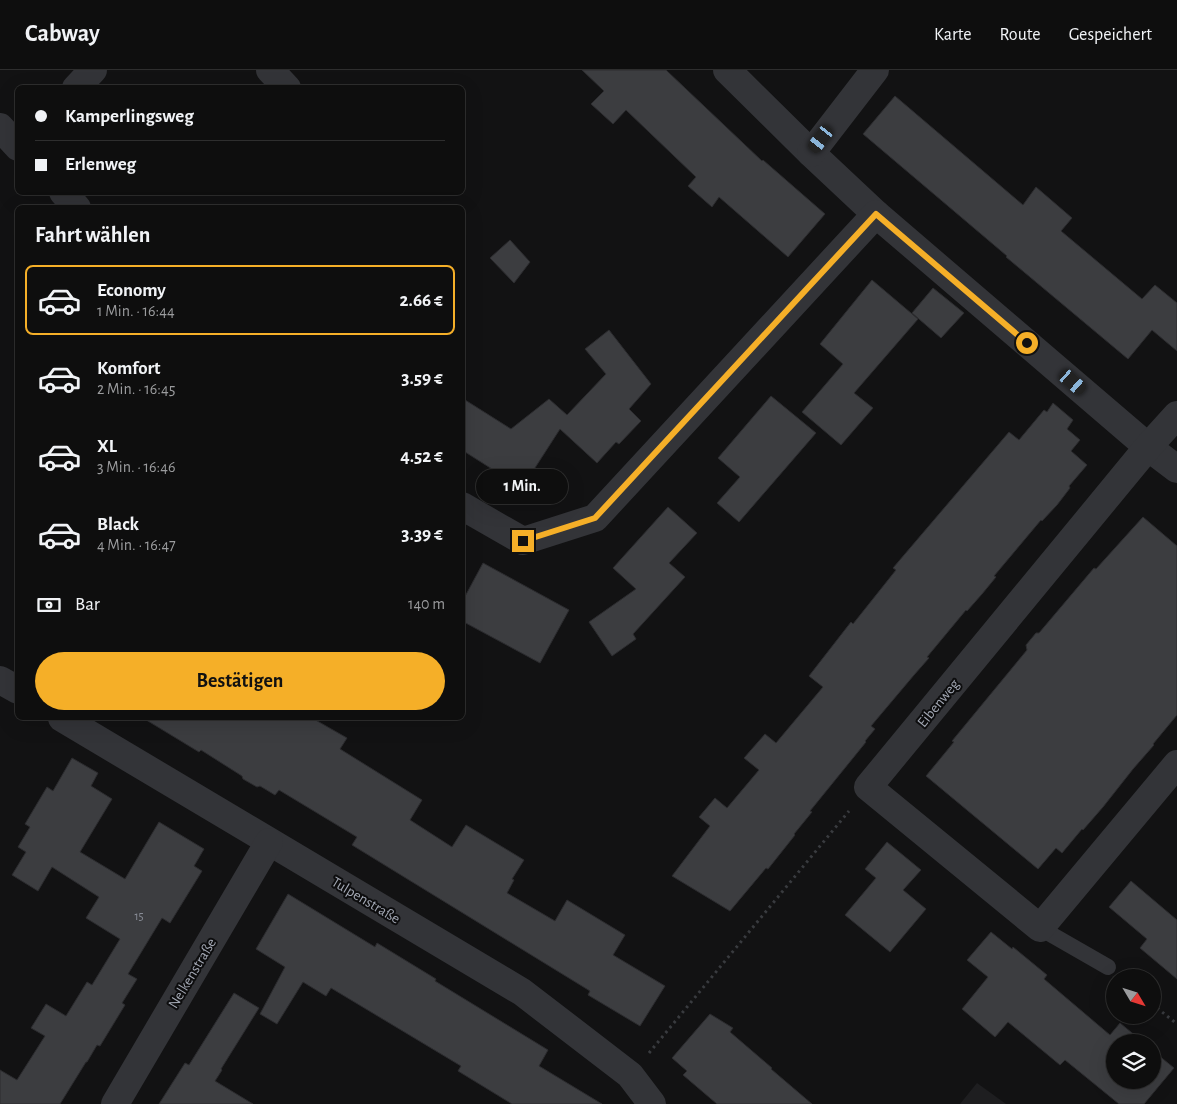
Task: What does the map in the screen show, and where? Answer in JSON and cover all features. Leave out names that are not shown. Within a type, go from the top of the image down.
[{"type":"street","points":[[270,70],[284,85]]},
{"type":"street","points":[[727,70],[876,214],[1148,447],[1177,469]]},
{"type":"street","points":[[811,153],[875,70]]},
{"type":"street","points":[[0,127],[15,144]]},
{"type":"street","points":[[66,195],[74,205]]},
{"type":"street","points":[[465,508],[523,541],[595,518],[876,214]]},
{"type":"street","name":"Eibenweg","points":[[868,787],[1148,447],[1177,415]]},
{"type":"street","points":[[0,680],[15,688]]},
{"type":"street","name":"Tulpenstraße","points":[[65,720],[522,992],[630,1075],[652,1104]]},
{"type":"street","points":[[868,787],[1040,928],[1177,764]]},
{"type":"street","name":"Nelkenstraße","points":[[115,1104],[269,842]]},
{"type":"lane","points":[[1040,928],[1108,967]]},
{"type":"path","points":[[630,1075],[868,787]]},
{"type":"path","points":[[1161,1011],[1177,1024]]},
{"type":"shaded area","points":[[977,1083],[1006,1104],[960,1104]]},
{"type":"building","points":[[582,70],[666,70],[762,161],[825,214],[788,257],[719,197],[712,207],[688,186],[696,177],[626,110],[613,124],[591,104],[604,91]]},
{"type":"building","points":[[895,96],[1023,205],[1036,187],[1072,218],[1061,231],[1142,299],[1155,285],[1177,303],[1177,351],[1152,330],[1128,359],[863,134]]},
{"type":"building","points":[[510,240],[530,262],[514,283],[490,258]]},
{"type":"building","points":[[872,280],[918,319],[854,393],[873,408],[841,445],[802,412],[843,364],[820,344]]},
{"type":"building","points":[[933,288],[964,313],[941,338],[912,313]]},
{"type":"building","points":[[609,330],[651,384],[629,409],[641,421],[619,444],[616,442],[597,463],[560,429],[522,488],[465,452],[465,400],[511,429],[549,399],[567,415],[606,374],[585,349]]},
{"type":"building","points":[[771,396],[816,433],[739,522],[717,503],[740,477],[718,458]]},
{"type":"building","points":[[1053,403],[1073,420],[1067,429],[1080,440],[1071,451],[1087,465],[1069,486],[1070,488],[1057,505],[1041,520],[994,576],[996,577],[982,594],[966,610],[927,657],[929,658],[871,726],[875,729],[866,742],[810,811],[812,812],[768,869],[766,868],[730,911],[672,876],[710,826],[699,817],[715,798],[727,808],[759,770],[744,758],[765,734],[776,743],[823,687],[809,676],[851,622],[853,624],[896,570],[893,568],[1009,432],[1019,440],[1044,410],[1047,412]]},
{"type":"building","points":[[668,507],[697,533],[669,563],[685,577],[633,634],[636,639],[612,656],[589,622],[636,589],[613,568]]},
{"type":"building","points":[[1143,517],[1177,546],[1177,715],[1083,830],[1062,853],[1056,848],[1038,869],[926,776],[954,742],[952,741],[1027,650],[1026,645],[1036,633],[1039,633],[1094,568],[1096,569]]},
{"type":"building","points":[[483,563],[569,610],[540,663],[465,623],[465,596]]},
{"type":"building","points":[[146,720],[316,720],[347,738],[340,749],[422,800],[410,820],[452,847],[466,825],[524,860],[512,879],[514,880],[507,893],[555,921],[567,900],[625,935],[613,955],[665,986],[640,1026],[588,995],[590,991],[352,845],[357,837],[279,790],[275,795],[260,786],[257,787],[201,750],[199,752]]},
{"type":"building","points":[[72,758],[98,773],[91,786],[112,799],[80,852],[125,879],[159,822],[204,849],[194,866],[202,871],[170,923],[162,918],[128,974],[137,979],[122,1003],[125,1005],[100,1046],[97,1045],[60,1104],[0,1104],[0,1070],[17,1080],[45,1036],[31,1028],[46,1004],[66,1016],[87,982],[92,985],[120,939],[86,918],[99,897],[52,867],[38,891],[12,875],[26,852],[18,847],[30,827],[25,824],[47,787],[53,791]]},
{"type":"building","points":[[887,842],[921,870],[903,890],[926,909],[890,952],[845,915],[876,878],[865,869]]},
{"type":"building","points":[[1131,881],[1177,920],[1177,979],[1140,948],[1147,939],[1109,907]]},
{"type":"building","points":[[288,894],[375,947],[377,943],[548,1050],[539,1066],[602,1104],[512,1104],[458,1071],[461,1066],[331,988],[326,996],[303,982],[277,1024],[260,1014],[285,967],[256,949]]},
{"type":"building","points":[[991,932],[1012,949],[1013,947],[1047,975],[1044,979],[1109,1034],[1106,1034],[1106,1089],[1156,1089],[1144,1104],[1119,1104],[1065,1060],[1060,1065],[1008,1022],[995,1037],[962,1009],[988,977],[967,960]]},
{"type":"building","points":[[234,993],[259,1008],[215,1081],[253,1104],[159,1104],[185,1063],[189,1065]]},
{"type":"building","points":[[710,1014],[733,1028],[730,1032],[812,1104],[717,1104],[683,1075],[687,1071],[672,1058]]},
{"type":"building","points":[[1121,1024],[1133,1034],[1111,1034]]},
{"type":"building","points":[[1161,1057],[1174,1068],[1161,1084]]},
{"type":"route","points":[[523,541],[595,518],[876,214],[1027,343]]}]
